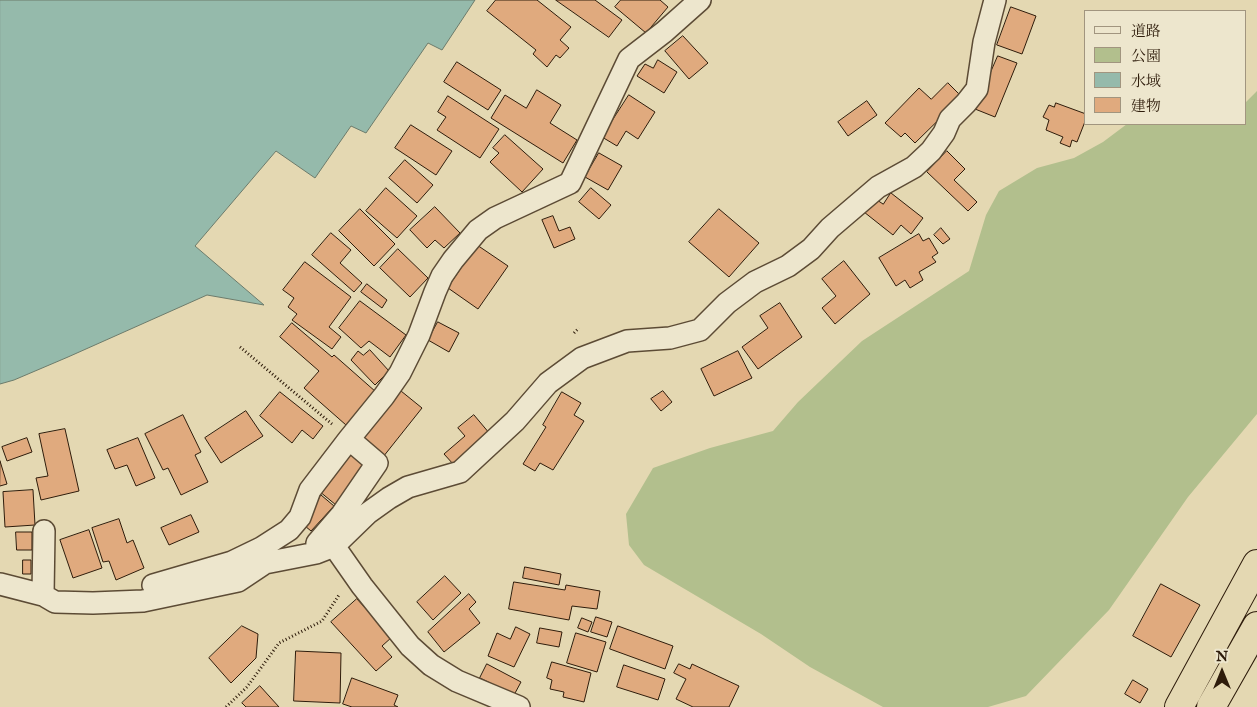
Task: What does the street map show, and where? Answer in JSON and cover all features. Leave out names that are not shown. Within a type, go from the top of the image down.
[{"type":"highway","points":[[1179,707],[1257,564]]},
{"type":"highway","points":[[1212,707],[1257,626]]},
{"type":"street","points":[[94,603],[232,562],[261,548],[289,530],[300,517],[310,490],[400,373],[419,335],[435,292],[453,260],[478,230],[495,218],[570,183],[629,59],[664,32],[700,0]]},
{"type":"street","points":[[0,584],[43,595],[55,602],[94,603],[143,601],[238,581],[265,563],[325,550],[368,513],[389,498],[408,488],[460,472],[515,421],[548,383],[582,358],[627,342],[670,338],[700,330],[727,303],[755,282],[788,266],[811,249],[830,228],[878,187],[914,167],[931,151],[944,133],[950,119],[977,89],[984,42],[995,0]]},
{"type":"street","points":[[349,438],[377,463],[342,514],[317,543],[352,574],[410,646],[432,665],[457,681],[519,707]]},
{"type":"street","points":[[43,595],[44,531]]},
{"type":"path","points":[[240,347],[349,438]]},
{"type":"path","points":[[226,707],[247,687],[279,643],[322,621],[352,574]]},
{"type":"green space","points":[[1257,91],[1257,414],[1188,497],[1109,610],[1026,696],[988,707],[883,707],[810,667],[761,634],[644,565],[629,545],[626,514],[653,468],[710,448],[773,431],[798,402],[862,341],[969,271],[986,215],[999,191],[1037,168],[1074,158],[1103,142],[1126,125],[1247,125],[1247,101]]},
{"type":"water","points":[[0,0],[475,0],[442,50],[428,43],[366,133],[351,126],[315,178],[276,151],[195,246],[264,305],[207,295],[68,357],[0,384]]},
{"type":"building","points":[[496,0],[537,0],[571,27],[560,40],[569,48],[560,58],[556,55],[547,67],[533,54],[536,50],[487,11]]},
{"type":"building","points":[[556,0],[595,0],[622,20],[609,37]]},
{"type":"building","points":[[621,0],[660,0],[668,7],[646,33],[615,7]]},
{"type":"building","points":[[1011,7],[1036,16],[1022,54],[997,45]]},
{"type":"building","points":[[683,36],[708,63],[689,79],[665,51]]},
{"type":"building","points":[[998,56],[1017,63],[995,117],[975,109]]},
{"type":"building","points":[[658,60],[677,72],[664,93],[637,76],[645,64],[653,68]]},
{"type":"building","points":[[457,62],[501,90],[488,110],[444,82]]},
{"type":"building","points":[[948,83],[962,97],[915,143],[905,133],[901,137],[885,123],[919,88],[931,99]]},
{"type":"building","points":[[537,90],[561,105],[550,123],[577,140],[563,163],[491,118],[505,95],[526,108]]},
{"type":"building","points":[[629,95],[655,112],[638,139],[626,131],[617,146],[602,137]]},
{"type":"building","points":[[448,96],[499,129],[480,158],[437,130],[446,117],[438,112]]},
{"type":"building","points":[[867,101],[877,115],[848,136],[838,122]]},
{"type":"building","points":[[1056,103],[1084,113],[1084,124],[1077,142],[1072,140],[1070,147],[1060,143],[1063,137],[1046,130],[1049,120],[1043,117],[1049,105],[1054,107]]},
{"type":"building","points":[[411,125],[452,151],[436,175],[395,148]]},
{"type":"building","points":[[505,135],[543,169],[522,192],[490,162],[499,153],[493,148]]},
{"type":"building","points":[[947,151],[965,169],[954,180],[977,202],[968,211],[927,172]]},
{"type":"building","points":[[599,153],[622,166],[608,190],[585,177]]},
{"type":"building","points":[[405,160],[433,185],[417,203],[389,178]]},
{"type":"building","points":[[386,188],[417,216],[397,238],[366,211]]},
{"type":"building","points":[[591,188],[611,205],[599,219],[579,202]]},
{"type":"building","points":[[891,193],[923,218],[911,234],[901,225],[893,235],[864,212],[874,198],[883,204]]},
{"type":"building","points":[[435,207],[460,233],[444,248],[435,240],[427,248],[410,230]]},
{"type":"building","points":[[360,209],[395,244],[374,266],[339,231]]},
{"type":"building","points":[[719,209],[759,243],[729,277],[689,242]]},
{"type":"building","points":[[553,216],[559,231],[570,227],[575,239],[554,248],[542,220]]},
{"type":"building","points":[[941,228],[950,239],[943,244],[934,235]]},
{"type":"building","points":[[331,233],[351,250],[340,263],[362,283],[354,292],[312,255]]},
{"type":"building","points":[[919,234],[923,241],[929,238],[938,253],[932,257],[936,262],[919,272],[923,280],[910,288],[905,280],[896,286],[879,258]]},
{"type":"building","points":[[477,245],[508,266],[478,309],[448,288]]},
{"type":"building","points":[[398,249],[428,278],[410,297],[380,268]]},
{"type":"building","points":[[844,261],[870,294],[835,324],[822,308],[836,296],[822,279]]},
{"type":"building","points":[[305,262],[351,297],[329,327],[341,337],[332,349],[292,320],[297,314],[288,307],[294,298],[283,290]]},
{"type":"building","points":[[367,284],[387,300],[382,308],[361,292]]},
{"type":"building","points":[[360,301],[406,335],[390,357],[369,341],[361,348],[339,328]]},
{"type":"building","points":[[780,303],[802,337],[758,369],[742,347],[768,328],[760,316]]},
{"type":"building","points":[[438,322],[459,333],[449,352],[428,340]]},
{"type":"building","points":[[292,323],[332,357],[334,355],[376,392],[346,425],[304,388],[319,371],[280,337]]},
{"type":"building","points":[[370,350],[389,371],[375,385],[351,360],[358,351],[363,355]]},
{"type":"building","points":[[738,351],[752,378],[714,396],[701,369]]},
{"type":"building","points":[[401,391],[422,408],[383,457],[361,440]]},
{"type":"building","points":[[663,391],[672,402],[661,411],[651,399]]},
{"type":"building","points":[[280,392],[323,426],[313,439],[302,430],[292,443],[260,416]]},
{"type":"building","points":[[562,392],[581,403],[574,415],[584,421],[553,470],[540,463],[535,471],[523,464],[546,427],[543,425]]},
{"type":"building","points":[[246,411],[263,436],[221,463],[205,438]]},
{"type":"building","points":[[183,415],[201,452],[195,455],[208,482],[181,495],[168,468],[163,470],[145,434]]},
{"type":"building","points":[[474,415],[490,434],[454,465],[444,454],[465,436],[458,428]]},
{"type":"building","points":[[65,429],[79,491],[41,500],[36,478],[48,476],[39,434]]},
{"type":"building","points":[[27,438],[32,452],[7,461],[2,447]]},
{"type":"building","points":[[138,438],[155,478],[136,486],[127,465],[115,469],[107,450]]},
{"type":"building","points":[[352,451],[369,465],[336,505],[319,491]]},
{"type":"building","points":[[0,461],[7,484],[0,486]]},
{"type":"building","points":[[33,490],[35,525],[5,527],[3,492]]},
{"type":"building","points":[[321,495],[334,506],[311,531],[305,526]]},
{"type":"building","points":[[191,515],[199,532],[169,545],[161,528]]},
{"type":"building","points":[[119,519],[127,543],[133,540],[144,568],[116,580],[109,561],[103,562],[92,528]]},
{"type":"building","points":[[89,530],[102,568],[73,578],[60,540]]},
{"type":"building","points":[[16,532],[32,532],[32,550],[17,550]]},
{"type":"building","points":[[23,560],[31,560],[31,574],[23,574]]},
{"type":"building","points":[[525,567],[561,574],[559,585],[523,578]]},
{"type":"building","points":[[445,576],[461,593],[433,620],[417,602]]},
{"type":"building","points":[[514,582],[565,590],[566,585],[600,591],[597,609],[572,606],[569,620],[509,609]]},
{"type":"building","points":[[1161,584],[1200,605],[1171,657],[1133,636]]},
{"type":"building","points":[[469,594],[476,602],[469,609],[480,623],[444,652],[428,632]]},
{"type":"building","points":[[357,599],[392,637],[382,646],[392,657],[376,671],[331,622]]},
{"type":"building","points":[[596,617],[612,622],[607,637],[591,632]]},
{"type":"building","points":[[582,618],[592,622],[588,632],[578,628]]},
{"type":"building","points":[[242,626],[258,634],[256,658],[231,683],[209,658]]},
{"type":"building","points":[[618,626],[673,646],[665,669],[610,649]]},
{"type":"building","points":[[516,627],[530,634],[514,667],[488,656],[497,633],[510,639]]},
{"type":"building","points":[[540,628],[562,632],[559,647],[537,643]]},
{"type":"building","points":[[576,633],[606,642],[597,672],[567,663]]},
{"type":"building","points":[[296,651],[341,653],[340,703],[294,701]]},
{"type":"building","points":[[552,662],[591,673],[584,702],[563,697],[564,692],[550,689],[552,680],[547,678]]},
{"type":"building","points":[[487,664],[521,682],[514,695],[480,678]]},
{"type":"building","points":[[679,664],[690,669],[692,664],[739,686],[729,707],[693,707],[676,699],[686,679],[674,673]]},
{"type":"building","points":[[624,665],[665,679],[658,700],[617,687]]},
{"type":"building","points":[[352,678],[398,695],[394,705],[398,707],[352,707],[343,704]]},
{"type":"building","points":[[1133,680],[1148,689],[1140,703],[1125,694]]},
{"type":"building","points":[[260,686],[279,707],[246,707],[242,703]]}]
